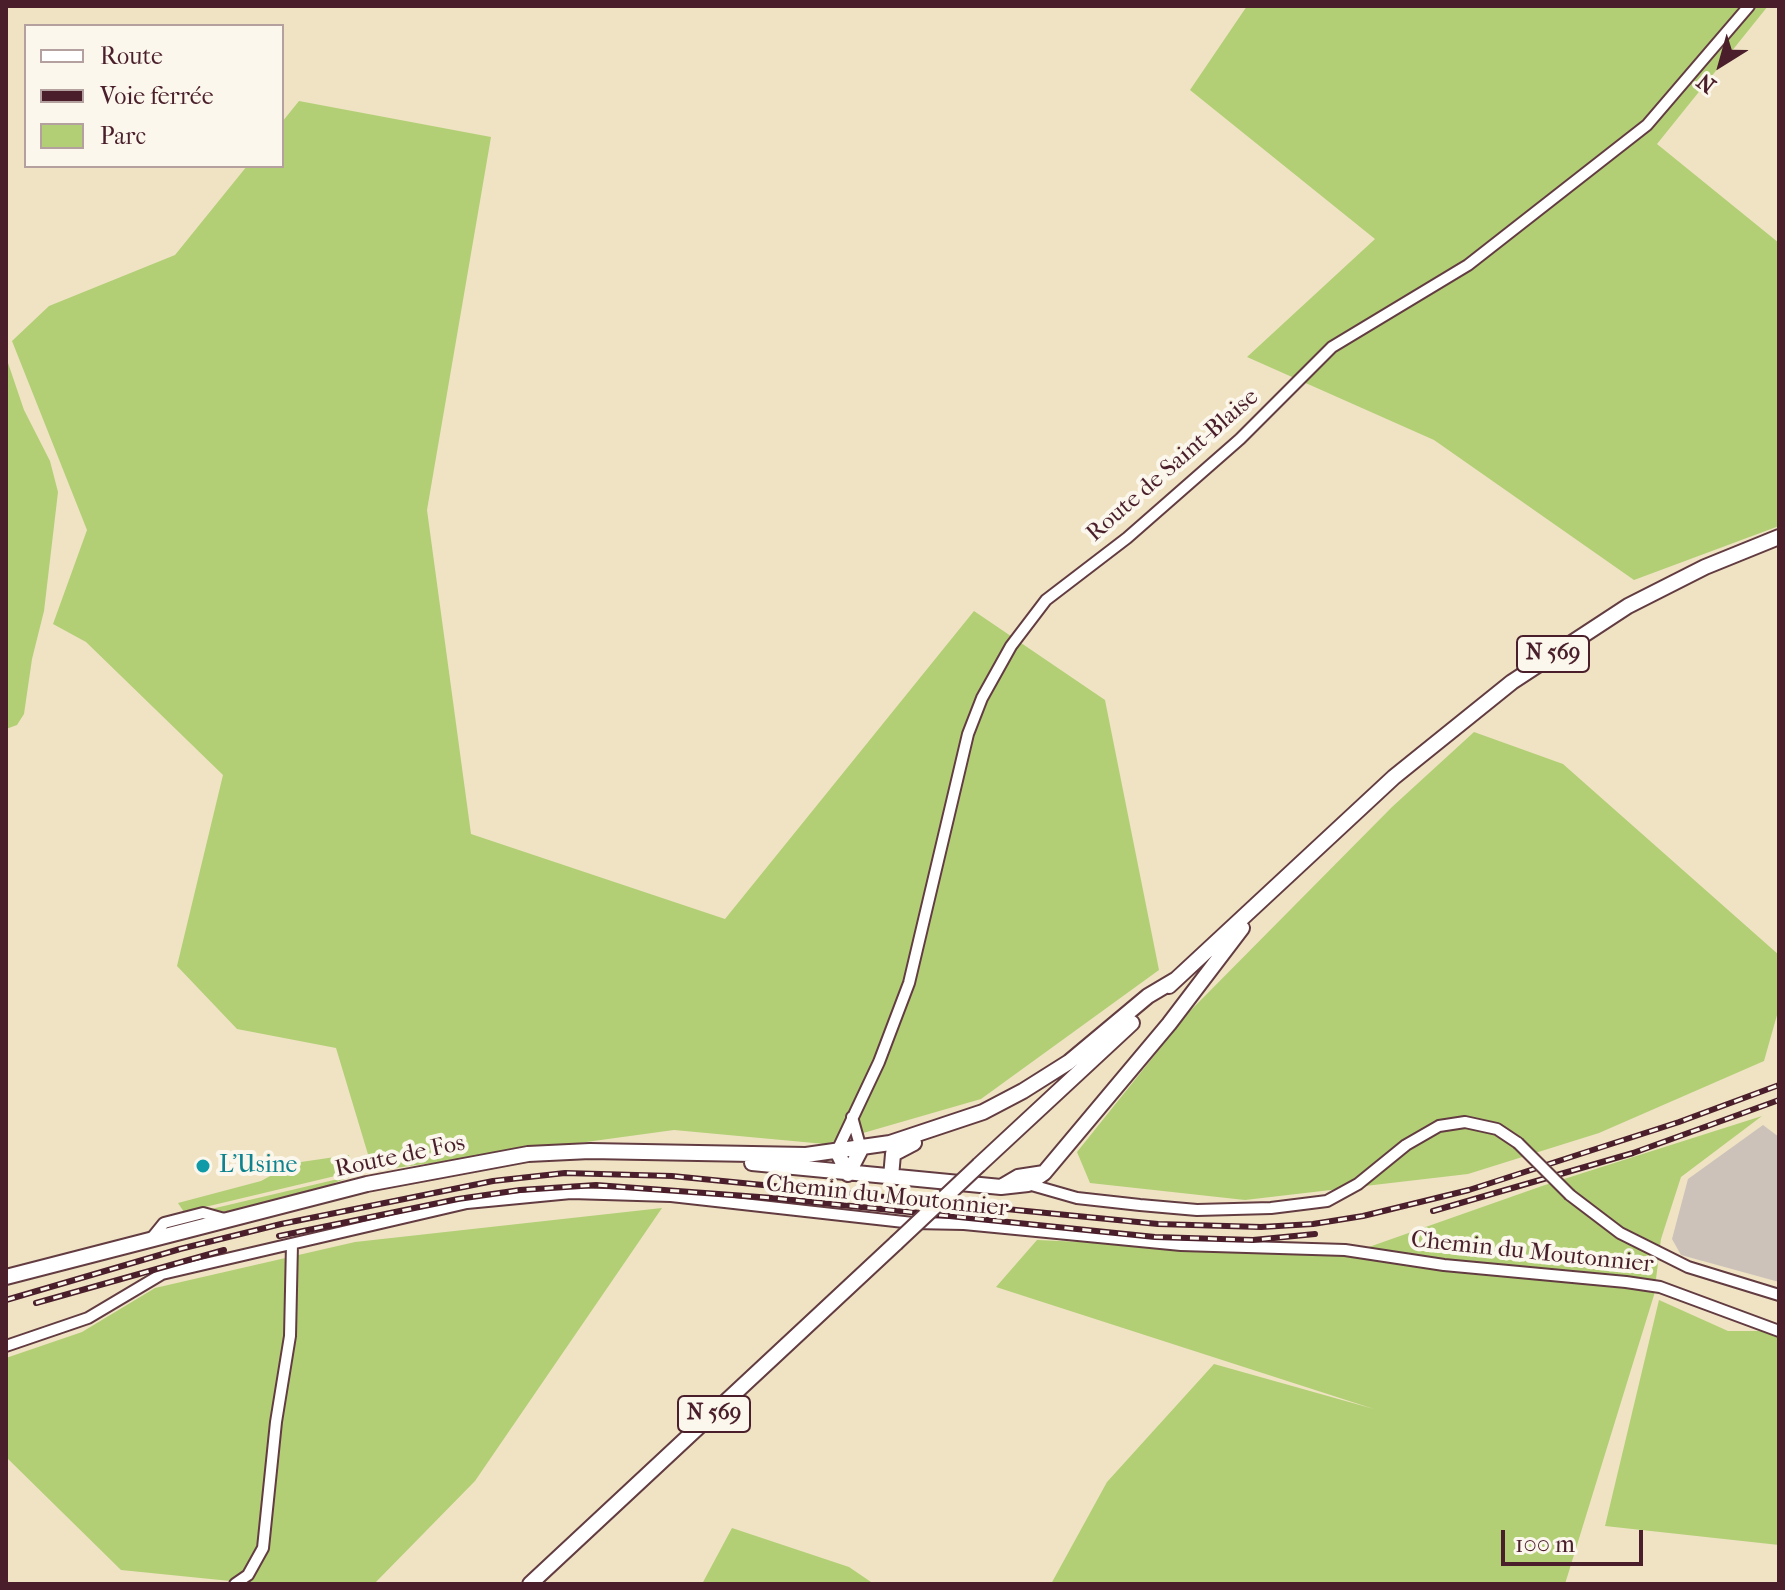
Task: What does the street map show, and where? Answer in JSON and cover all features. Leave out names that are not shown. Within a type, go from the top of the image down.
[{"type":"main road","name":"N 569","points":[[530,1584],[1109,1047],[1175,980],[1394,777],[1512,682],[1628,606],[1705,567],[1779,537]]},
{"type":"main road","name":"N 569","points":[[1044,1173],[1169,1024],[1251,912]]},
{"type":"main road","points":[[891,1177],[891,1160],[900,1148],[962,1126],[1069,1062],[1148,996],[1175,980]]},
{"type":"main road","points":[[668,1154],[785,1155],[861,1149],[938,1129],[983,1112]]},
{"type":"main road","points":[[848,1174],[861,1149]]},
{"type":"main road","points":[[861,1149],[868,1162],[891,1177]]},
{"type":"main road","name":"Route de Fos","points":[[6,1277],[367,1184],[528,1154],[590,1151],[668,1154]]},
{"type":"main road","points":[[837,1151],[848,1174]]},
{"type":"main road","points":[[668,1154],[1001,1187],[1028,1184],[1044,1173]]},
{"type":"main road","points":[[1001,1187],[1018,1177],[1044,1173]]},
{"type":"street","name":"Route de Saint-Blaise","points":[[837,1151],[879,1062],[909,983],[968,734],[982,698],[1011,646],[1046,600],[1127,538],[1240,439],[1332,347],[1468,265],[1647,125],[1749,6]]},
{"type":"street","points":[[852,1117],[861,1149]]},
{"type":"street","points":[[1028,1184],[1063,1194],[1197,1210],[1271,1208],[1327,1201],[1358,1184],[1406,1145],[1439,1126],[1465,1122],[1497,1129],[1518,1143],[1570,1195],[1620,1233],[1688,1267],[1779,1295]]},
{"type":"street","points":[[1044,1173],[1063,1194]]},
{"type":"street","name":"Chemin du Moutonnier","points":[[6,1346],[88,1318],[162,1274],[467,1203],[571,1193],[671,1196],[913,1223],[964,1224],[1181,1245],[1345,1250],[1444,1265],[1626,1282],[1660,1287],[1779,1331]]},
{"type":"street","points":[[235,1584],[248,1575],[263,1548],[276,1422],[290,1336],[292,1244]]},
{"type":"shaded area","points":[[1763,1125],[1779,1137],[1779,1282],[1681,1255],[1672,1239],[1688,1179]]},
{"type":"green space","points":[[1247,6],[1768,6],[1657,144],[1779,243],[1779,526],[1634,580],[1434,440],[1247,357],[1375,239],[1190,90]]},
{"type":"green space","points":[[299,101],[491,137],[427,510],[471,834],[725,919],[974,611],[1105,700],[1159,970],[981,1099],[825,1144],[674,1130],[373,1171],[336,1048],[237,1029],[177,966],[223,775],[86,642],[53,624],[87,530],[12,341],[49,306],[175,255],[245,168],[284,168],[284,120]]},
{"type":"green space","points":[[6,357],[24,410],[50,461],[58,492],[44,611],[32,659],[24,714],[17,725],[6,729]]},
{"type":"green space","points":[[1474,732],[1563,764],[1779,955],[1779,1008],[1764,1061],[1599,1133],[1468,1174],[1245,1200],[1090,1183],[1077,1152],[1190,1011],[1392,807]]},
{"type":"green space","points":[[1762,1116],[1681,1177],[1661,1239],[1654,1295],[1565,1584],[1051,1584],[1107,1482],[1214,1364],[1374,1409],[996,1287],[1037,1240],[1349,1254],[1542,1186]]},
{"type":"green space","points":[[349,1155],[352,1172],[184,1212],[178,1203],[261,1181],[294,1163]]},
{"type":"green space","points":[[355,1175],[301,1196],[231,1212],[207,1210]]},
{"type":"green space","points":[[662,1208],[475,1481],[374,1584],[260,1584],[121,1570],[6,1457],[6,1358],[82,1332],[155,1288],[355,1242]]},
{"type":"green space","points":[[1659,1300],[1728,1331],[1779,1331],[1779,1545],[1605,1526]]},
{"type":"green space","points":[[732,1528],[849,1567],[874,1584],[702,1584]]},
{"type":"railway","points":[[6,1300],[180,1249],[281,1224],[493,1181],[565,1173],[672,1176],[1158,1224],[1261,1227],[1313,1224],[1363,1216],[1469,1190],[1679,1122],[1779,1085]]},
{"type":"railway","points":[[1433,1211],[1633,1153],[1779,1100]]},
{"type":"railway","points":[[279,1236],[458,1199],[520,1190],[596,1185],[773,1198],[1155,1237],[1253,1240],[1315,1234]]},
{"type":"railway","points":[[36,1303],[224,1250]]},
{"type":"place","name":"L'Usine","points":[[203,1166]]}]
